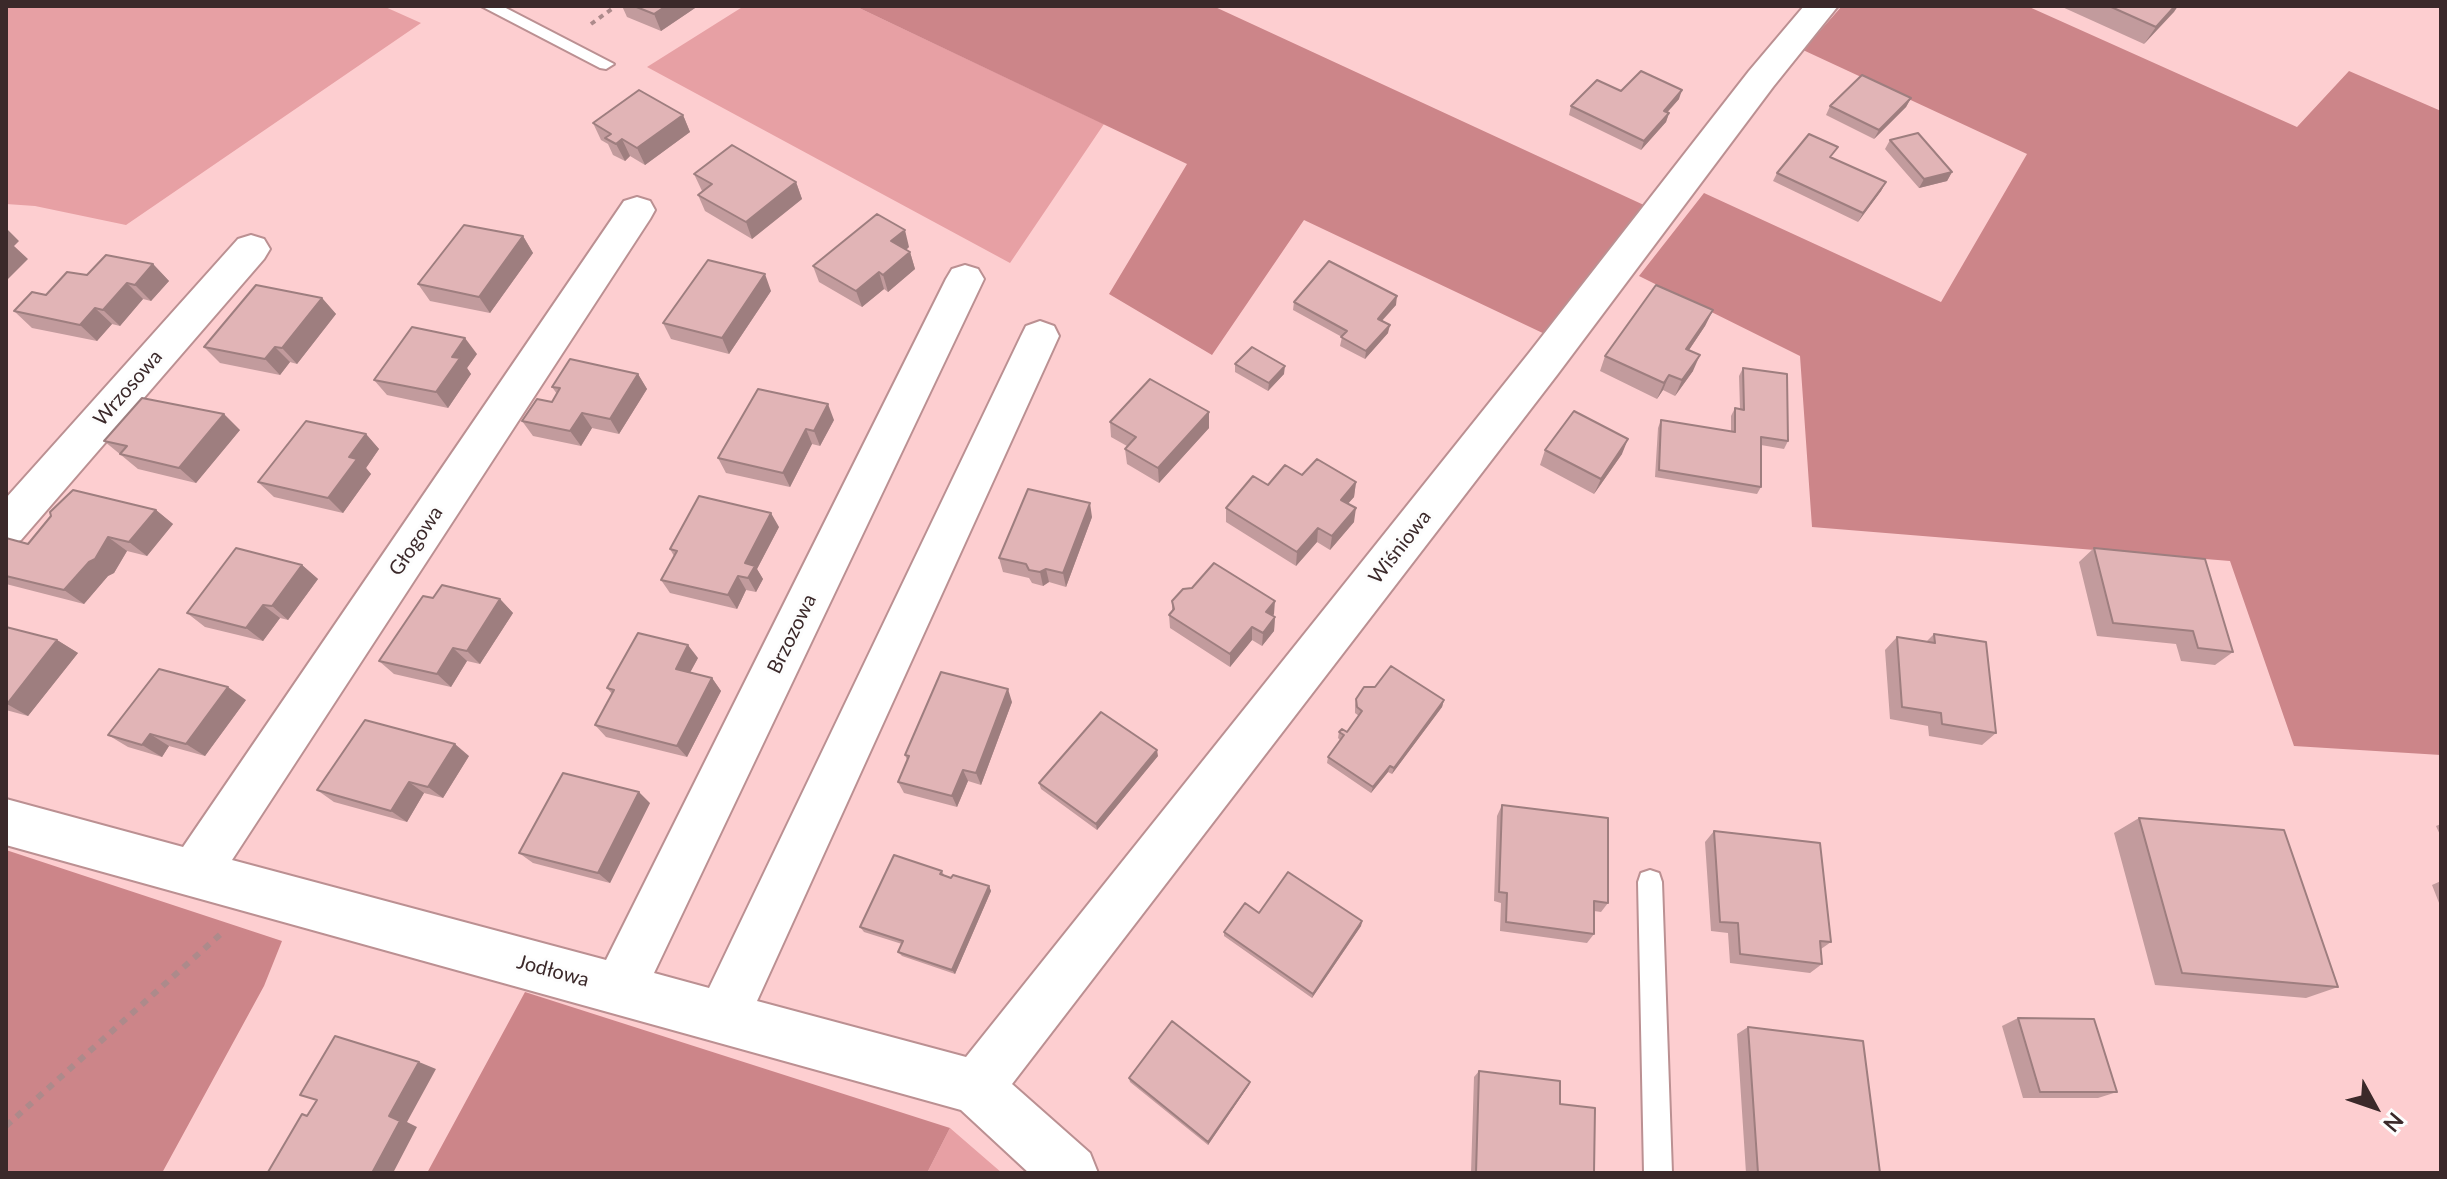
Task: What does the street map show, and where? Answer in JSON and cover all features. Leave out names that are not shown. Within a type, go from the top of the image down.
[{"type":"street","name":"Wiśniowa","points":[[976,1087],[1543,364],[1761,79],[1822,6]]},
{"type":"street","name":"Głogowa","points":[[195,872],[637,210]]},
{"type":"street","name":"Wrzosowa","points":[[6,527],[251,249]]},
{"type":"street","name":"Brzozowa","points":[[619,989],[965,279]]},
{"type":"street","points":[[723,1016],[1040,336]]},
{"type":"street","name":"Jodłowa","points":[[6,822],[976,1087],[1070,1173]]},
{"type":"lane","points":[[487,6],[606,64]]},
{"type":"lane","points":[[1650,882],[1658,1173]]},
{"type":"path","points":[[6,1126],[269,892]]},
{"type":"shaded area","points":[[6,6],[383,6],[421,23],[126,225],[35,206],[6,204]]},
{"type":"shaded area","points":[[744,6],[855,6],[1104,124],[1010,263],[647,67]]},
{"type":"shaded area","points":[[855,6],[1213,6],[1646,206],[1549,336],[1304,220],[1212,355],[1109,294],[1187,164]]},
{"type":"shaded area","points":[[1842,6],[2027,6],[2297,127],[2349,71],[2441,111],[2441,755],[2294,746],[2230,561],[1812,527],[1800,356],[1639,276],[1704,193],[1941,302],[2027,154],[1803,50]]},
{"type":"shaded area","points":[[6,850],[282,941],[264,986],[162,1173],[6,1173]]},
{"type":"shaded area","points":[[525,992],[950,1128],[927,1173],[427,1173]]},
{"type":"shaded area","points":[[950,1128],[1002,1173],[927,1173]]},
{"type":"building","points":[[634,6],[666,6],[654,14]]},
{"type":"building","points":[[2109,6],[2175,6],[2156,27]]},
{"type":"building","points":[[1641,71],[1682,90],[1664,111],[1669,113],[1644,141],[1571,106],[1597,80],[1621,91]]},
{"type":"building","points":[[1862,75],[1911,98],[1879,130],[1830,106]]},
{"type":"building","points":[[639,90],[683,115],[637,148],[622,139],[616,144],[605,138],[611,134],[593,123]]},
{"type":"building","points":[[1918,133],[1952,172],[1924,179],[1890,140]]},
{"type":"building","points":[[1809,134],[1838,147],[1830,157],[1886,182],[1863,213],[1777,173]]},
{"type":"building","points":[[732,145],[796,182],[746,222],[698,195],[712,184],[694,174]]},
{"type":"building","points":[[877,214],[905,230],[891,241],[910,252],[883,275],[879,272],[856,291],[813,266]]},
{"type":"building","points":[[464,225],[523,236],[479,297],[418,284]]},
{"type":"building","points":[[106,255],[153,264],[135,285],[127,283],[103,310],[95,308],[80,325],[14,311],[32,292],[46,295],[67,272],[87,275]]},
{"type":"building","points":[[708,260],[765,274],[722,338],[663,323]]},
{"type":"building","points":[[1329,261],[1397,296],[1378,319],[1390,325],[1366,351],[1341,337],[1347,331],[1294,302]]},
{"type":"building","points":[[256,285],[322,298],[282,348],[275,347],[265,359],[204,347]]},
{"type":"building","points":[[1656,285],[1713,310],[1686,349],[1700,355],[1682,380],[1669,375],[1664,383],[1605,356]]},
{"type":"building","points":[[412,327],[465,338],[452,357],[460,358],[436,392],[374,380]]},
{"type":"building","points":[[1252,347],[1285,366],[1269,383],[1235,364]]},
{"type":"building","points":[[570,359],[638,374],[610,419],[582,413],[570,431],[522,421],[537,399],[552,402],[560,388],[552,387]]},
{"type":"building","points":[[1743,368],[1787,374],[1788,441],[1761,437],[1761,487],[1659,470],[1661,420],[1735,432],[1735,408],[1744,410]]},
{"type":"building","points":[[1150,379],[1209,412],[1158,468],[1125,449],[1136,437],[1110,422]]},
{"type":"building","points":[[758,389],[828,404],[814,431],[806,429],[783,473],[718,458]]},
{"type":"building","points":[[142,398],[224,414],[179,468],[120,454],[127,446],[104,441]]},
{"type":"building","points":[[1574,411],[1628,439],[1601,479],[1545,450]]},
{"type":"building","points":[[306,421],[366,434],[349,457],[357,459],[328,498],[258,482]]},
{"type":"building","points":[[1317,459],[1356,482],[1341,500],[1356,508],[1332,536],[1318,528],[1297,552],[1226,508],[1253,476],[1268,485],[1285,465],[1302,475]]},
{"type":"building","points":[[1028,489],[1090,503],[1063,573],[1046,569],[1040,572],[1029,570],[1026,564],[999,558]]},
{"type":"building","points":[[73,490],[156,510],[129,542],[108,537],[95,559],[64,590],[6,576],[6,538],[28,544],[51,516],[50,512]]},
{"type":"building","points":[[699,496],[771,513],[745,563],[755,566],[748,578],[738,576],[728,595],[661,580],[677,551],[670,549]]},
{"type":"building","points":[[236,548],[302,565],[272,606],[263,605],[246,628],[187,613]]},
{"type":"building","points":[[2094,548],[2205,559],[2233,652],[2198,648],[2193,631],[2113,623]]},
{"type":"building","points":[[1214,563],[1275,601],[1266,612],[1275,617],[1263,633],[1252,627],[1230,654],[1169,615],[1174,609],[1172,601],[1183,589],[1192,588]]},
{"type":"building","points":[[442,585],[500,599],[467,651],[453,648],[437,674],[379,661],[423,596],[433,598]]},
{"type":"building","points":[[6,627],[57,640],[7,704],[6,703]]},
{"type":"building","points":[[638,633],[688,645],[676,669],[712,678],[677,746],[595,725],[614,690],[607,688]]},
{"type":"building","points":[[1934,634],[1986,642],[1996,733],[1942,724],[1941,713],[1902,707],[1897,637],[1935,643]]},
{"type":"building","points":[[1391,666],[1444,700],[1394,768],[1390,766],[1373,787],[1328,757],[1344,735],[1339,732],[1342,729],[1347,732],[1362,711],[1357,707],[1356,699],[1364,687],[1375,687]]},
{"type":"building","points":[[159,669],[228,687],[186,744],[150,734],[142,745],[108,735]]},
{"type":"building","points":[[941,672],[1008,689],[976,773],[963,770],[952,796],[898,782],[909,756],[905,755]]},
{"type":"building","points":[[1101,712],[1157,750],[1096,824],[1039,783]]},
{"type":"building","points":[[365,720],[455,744],[428,787],[409,782],[391,811],[317,790]]},
{"type":"building","points":[[563,773],[639,792],[598,873],[519,853]]},
{"type":"building","points":[[1502,805],[1608,818],[1608,903],[1594,901],[1594,934],[1506,922],[1507,893],[1499,892]]},
{"type":"building","points":[[2139,818],[2284,830],[2338,987],[2182,973]]},
{"type":"building","points":[[1714,831],[1820,843],[1831,942],[1820,941],[1822,964],[1740,954],[1738,923],[1720,922]]},
{"type":"building","points":[[894,855],[942,871],[940,874],[951,878],[953,875],[989,886],[952,970],[898,952],[903,941],[860,927]]},
{"type":"building","points":[[1288,872],[1362,921],[1313,994],[1224,932],[1245,903],[1259,913]]},
{"type":"building","points":[[2018,1018],[2094,1019],[2117,1092],[2040,1092]]},
{"type":"building","points":[[1172,1021],[1250,1082],[1208,1142],[1129,1078]]},
{"type":"building","points":[[1748,1027],[1863,1041],[1880,1173],[1758,1173]]},
{"type":"building","points":[[335,1036],[419,1062],[389,1116],[400,1121],[372,1173],[268,1172],[302,1114],[307,1116],[317,1100],[300,1095]]},
{"type":"building","points":[[1479,1071],[1560,1081],[1560,1104],[1595,1108],[1594,1173],[1476,1173]]}]
